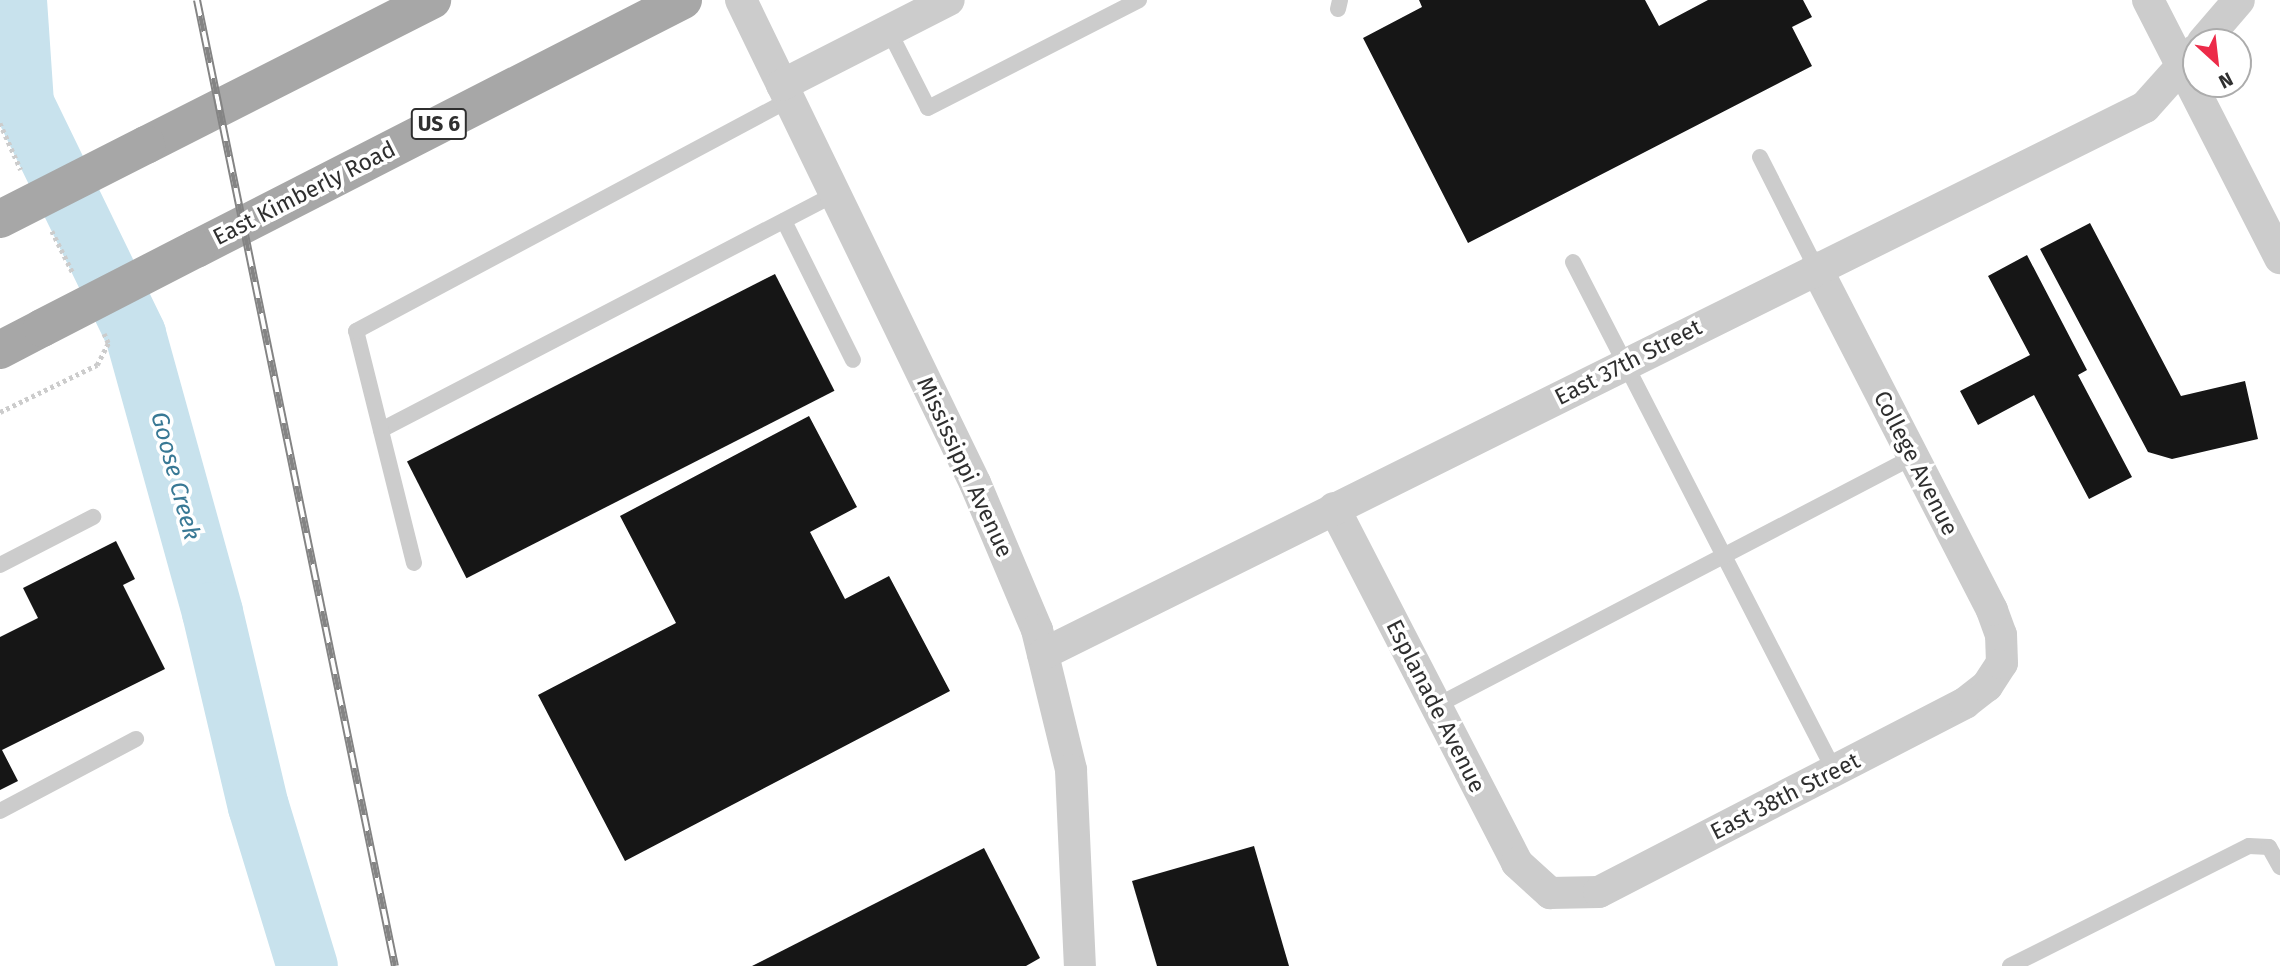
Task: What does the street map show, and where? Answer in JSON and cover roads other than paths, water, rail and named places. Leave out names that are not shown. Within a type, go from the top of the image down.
[{"type":"main road","points":[[0,219],[432,0]]},
{"type":"main road","name":"East Kimberly Road","points":[[0,350],[683,0]]},
{"type":"street","name":"Mississippi Avenue","points":[[741,0],[975,483],[1043,654],[1071,770],[1080,966]]},
{"type":"street","points":[[785,92],[889,31],[949,0]]},
{"type":"street","points":[[2148,0],[2182,48]]},
{"type":"street","points":[[2215,28],[2239,0]]},
{"type":"street","name":"East 37th Street","points":[[1043,654],[2145,107],[2182,66]]},
{"type":"street","points":[[2208,98],[2278,247]]},
{"type":"street","name":"College Avenue","points":[[1816,268],[1992,610],[2001,635],[2002,663]]},
{"type":"street","name":"Esplanade Avenue","points":[[1334,508],[1517,863],[1550,893]]},
{"type":"street","name":"East 38th Street","points":[[1550,893],[1599,892],[1965,703],[1987,686],[2002,663]]},
{"type":"lane","points":[[889,31],[928,108],[1139,0]]},
{"type":"lane","points":[[414,563],[356,331],[785,92]]},
{"type":"lane","points":[[1760,157],[1816,268]]},
{"type":"lane","points":[[381,430],[835,194]]},
{"type":"lane","points":[[784,221],[853,360]]},
{"type":"lane","points":[[1573,262],[1834,770]]},
{"type":"lane","points":[[1436,706],[1913,457]]},
{"type":"lane","points":[[0,565],[93,517]]},
{"type":"lane","points":[[0,811],[136,739]]},
{"type":"lane","points":[[2010,966],[2249,846],[2269,847],[2280,867]]},
{"type":"waterway","name":"Goose Creek","points":[[16,0],[23,103],[135,334],[212,612],[258,806],[307,966]]},
{"type":"railway","points":[[197,0],[395,966]]}]
